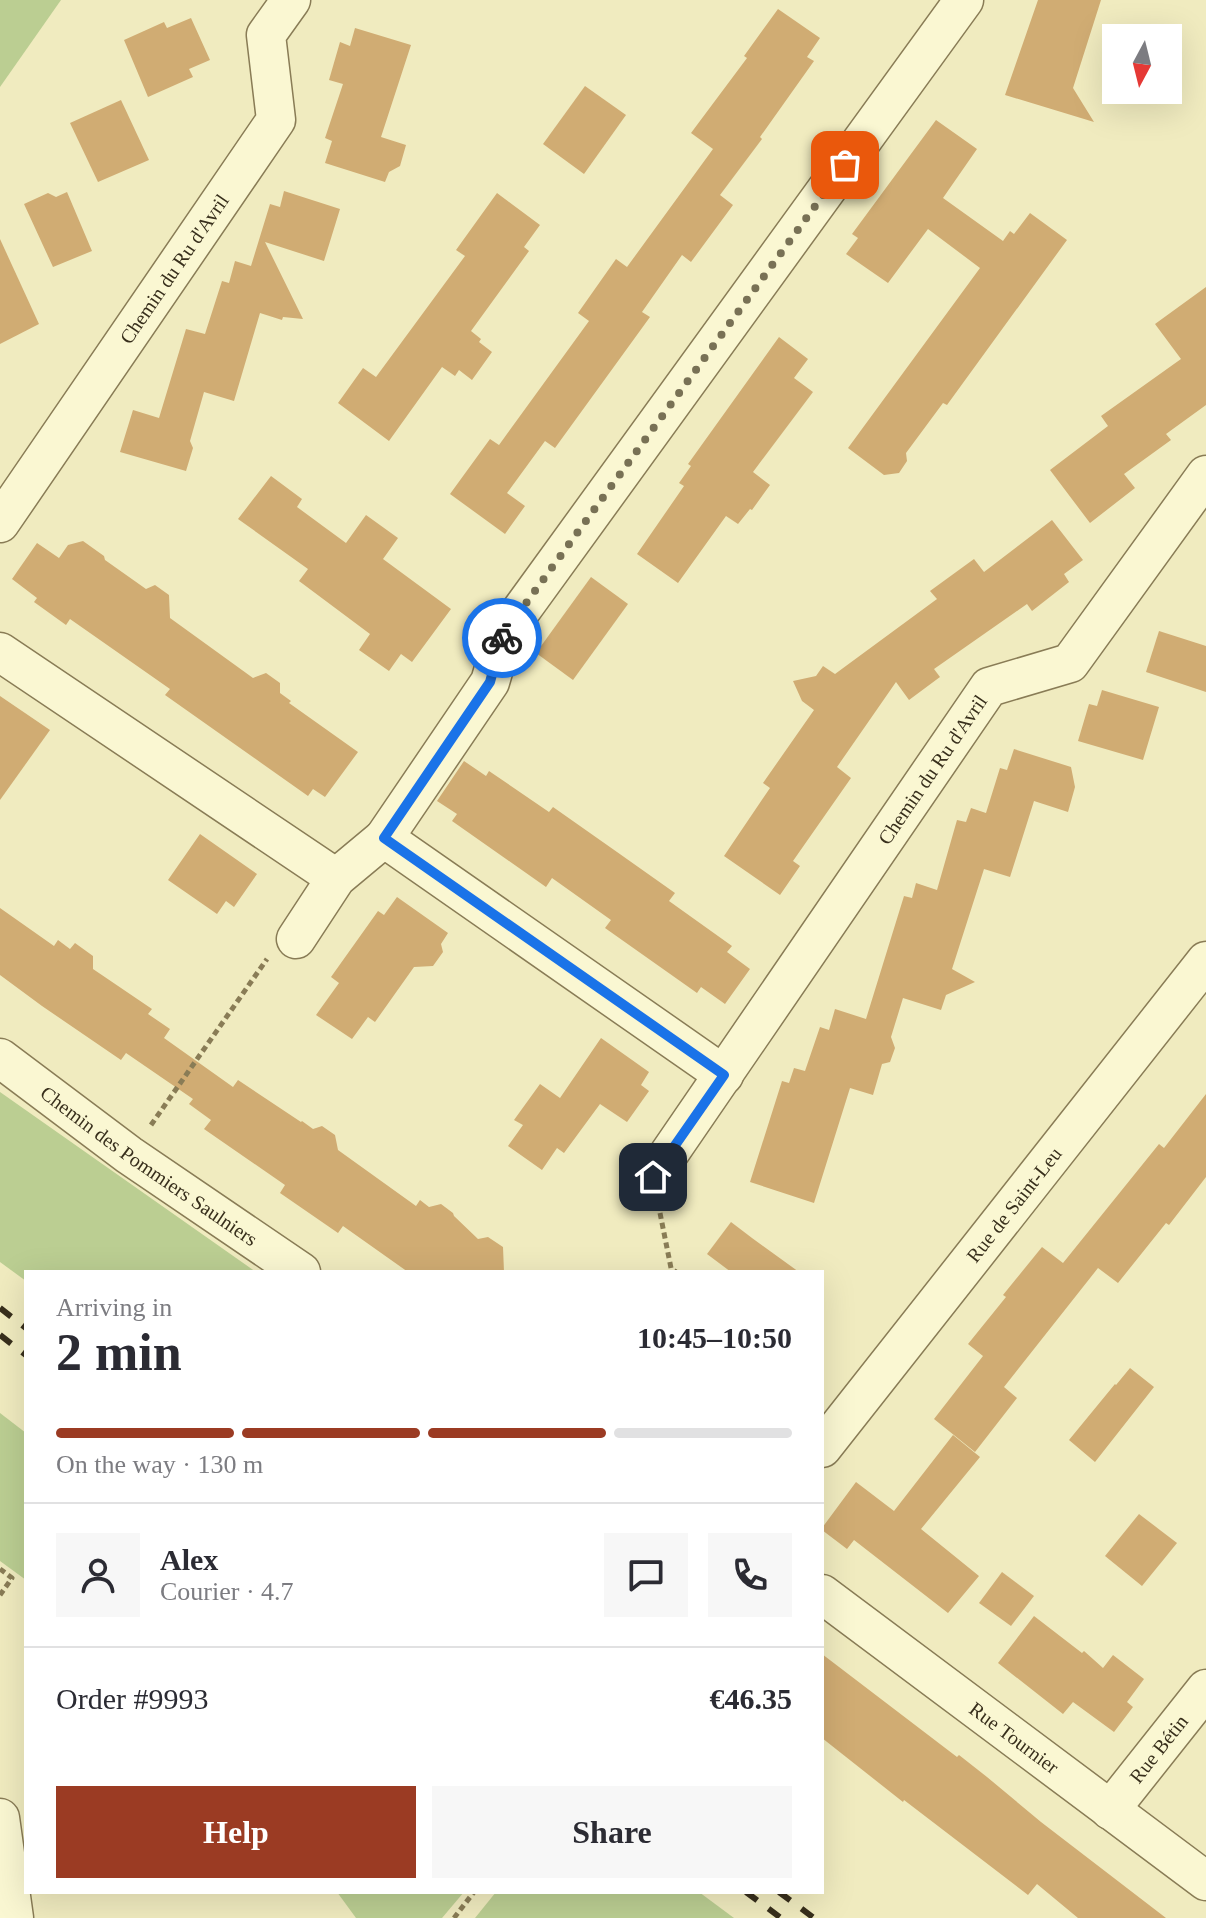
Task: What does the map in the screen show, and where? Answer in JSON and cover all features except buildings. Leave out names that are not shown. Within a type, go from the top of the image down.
[{"type":"street","name":"Chemin du Ru d'Avril","points":[[0,523],[276,120],[266,35],[291,0]]},
{"type":"street","points":[[296,939],[336,878],[384,838],[490,682],[504,634],[964,0]]},
{"type":"street","name":"Chemin du Ru d'Avril","points":[[653,1177],[989,687],[1070,663],[1206,475]]},
{"type":"street","points":[[0,652],[336,878]]},
{"type":"street","points":[[384,838],[724,1075]]},
{"type":"street","name":"Rue de Saint-Leu","points":[[824,1445],[1206,961]]},
{"type":"street","name":"Chemin des Pommiers Saulniers","points":[[0,1058],[129,1155],[298,1270]]},
{"type":"street","name":"Rue Tournier","points":[[824,1596],[1206,1881]]},
{"type":"street","name":"Rue Bétin","points":[[1110,1810],[1206,1689]]},
{"type":"street","points":[[0,1818],[14,1918]]},
{"type":"path","points":[[129,1155],[273,951],[296,939]]},
{"type":"path","points":[[653,1177],[674,1270]]},
{"type":"path","points":[[0,1569],[12,1578],[0,1595]]},
{"type":"path","points":[[454,1918],[472,1894]]},
{"type":"green space","points":[[0,0],[61,0],[0,87]]},
{"type":"green space","points":[[0,1092],[253,1270],[24,1270],[24,1280],[0,1262]]},
{"type":"green space","points":[[0,1413],[24,1431],[24,1579],[0,1561]]},
{"type":"green space","points":[[338,1894],[462,1894],[442,1918],[356,1918]]},
{"type":"green space","points":[[494,1894],[702,1894],[734,1918],[475,1918]]},
{"type":"railway","points":[[0,1308],[24,1326]]},
{"type":"railway","points":[[0,1335],[24,1353]]},
{"type":"railway","points":[[749,1894],[781,1918]]},
{"type":"railway","points":[[782,1894],[814,1918]]},
{"type":"way so far","points":[[502,638],[845,165]]},
{"type":"route","points":[[502,638],[490,682],[384,838],[724,1075],[653,1177]]}]
